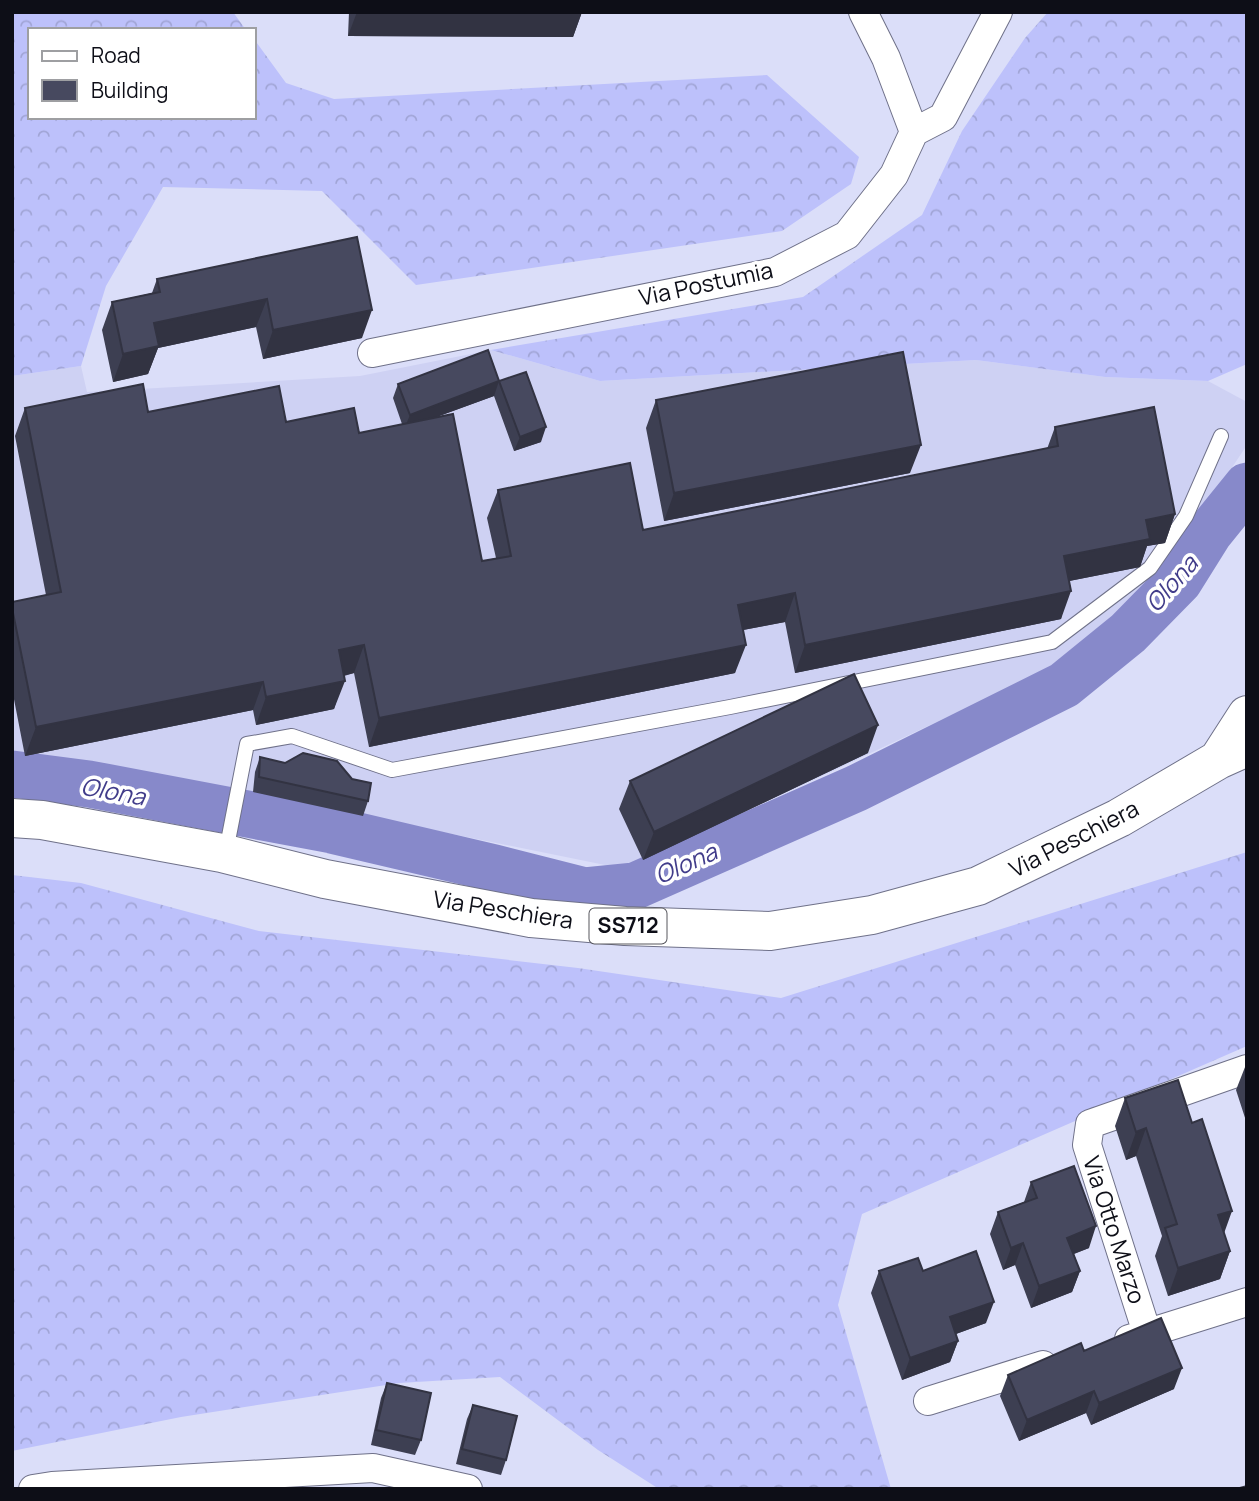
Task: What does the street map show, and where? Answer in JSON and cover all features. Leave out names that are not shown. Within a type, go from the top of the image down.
[{"type":"main road","name":"Via Peschiera","points":[[12,818],[225,845],[325,879],[531,918],[625,926],[770,932],[872,915],[978,886],[1119,818],[1232,753],[1247,715]]},
{"type":"street","points":[[863,12],[886,58],[914,132],[943,117],[998,12]]},
{"type":"street","name":"Via Postumia","points":[[372,353],[775,272],[847,235],[894,176],[914,132]]},
{"type":"street","name":"Via Otto Marzo","points":[[1147,1333],[1087,1145],[1090,1124],[1247,1069]]},
{"type":"street","name":"Via Otto Marzo","points":[[1109,1345],[1247,1302]]},
{"type":"street","points":[[928,1401],[1070,1357]]},
{"type":"street","points":[[33,1489],[373,1468],[468,1489]]},
{"type":"lane","points":[[225,845],[247,744],[292,736],[392,770],[730,707],[1052,642],[1150,568],[1186,516],[1221,436]]},
{"type":"shaded area","points":[[491,350],[600,381],[976,360],[1105,377],[1208,381],[1247,402],[1247,445],[1153,586],[1041,673],[643,860],[615,867],[253,792],[12,753],[12,376],[81,366],[87,392],[360,376]]},
{"type":"green space","points":[[12,12],[233,12],[245,28],[28,28],[28,119],[256,119],[256,42],[286,83],[334,99],[767,75],[859,157],[851,184],[782,231],[416,285],[322,191],[163,187],[106,286],[81,366],[12,376]]},
{"type":"green space","points":[[1048,12],[1247,12],[1247,364],[1208,381],[1105,377],[976,360],[600,381],[491,350],[803,297],[922,215],[962,131],[1025,38]]},
{"type":"green space","points":[[1247,852],[1247,1046],[862,1214],[838,1305],[891,1489],[659,1489],[598,1450],[500,1377],[399,1383],[181,1417],[12,1451],[12,875],[81,883],[259,931],[578,968],[781,998]]},
{"type":"building","points":[[357,237],[372,310],[273,330],[267,299],[154,323],[159,346],[123,354],[112,302],[160,292],[157,279]]},
{"type":"building","points":[[488,350],[499,381],[410,415],[398,384]]},
{"type":"building","points":[[903,352],[921,445],[674,493],[656,400]]},
{"type":"building","points":[[526,372],[546,427],[520,437],[499,381]]},
{"type":"building","points":[[143,384],[148,412],[279,386],[286,422],[354,408],[359,433],[453,414],[482,561],[511,556],[498,490],[630,463],[643,530],[1058,446],[1055,427],[1154,407],[1175,514],[1146,520],[1150,539],[1064,556],[1071,591],[805,645],[795,593],[738,605],[746,645],[379,718],[364,645],[339,650],[345,681],[266,697],[263,682],[36,727],[12,602],[61,592],[25,408]]},
{"type":"building","points":[[854,674],[878,725],[654,832],[630,781]]},
{"type":"building","points":[[303,753],[337,761],[352,779],[371,783],[368,801],[259,777],[260,757],[285,763]]},
{"type":"building","points":[[1178,1080],[1192,1123],[1202,1119],[1232,1211],[1218,1215],[1230,1251],[1178,1268],[1165,1228],[1177,1224],[1146,1128],[1136,1132],[1125,1098]]},
{"type":"building","points":[[1074,1166],[1096,1226],[1067,1238],[1080,1271],[1039,1286],[1023,1243],[1011,1248],[998,1212],[1037,1198],[1031,1182]]},
{"type":"building","points":[[976,1251],[994,1302],[950,1317],[958,1341],[910,1358],[879,1271],[918,1258],[923,1271]]},
{"type":"building","points":[[1161,1318],[1182,1368],[1099,1403],[1094,1391],[1027,1420],[1008,1375],[1081,1343],[1084,1351]]},
{"type":"building","points":[[387,1383],[431,1393],[421,1440],[376,1430]]},
{"type":"building","points":[[473,1405],[517,1416],[506,1460],[462,1449]]},
{"type":"waterway","name":"Olona","points":[[12,774],[89,784],[332,830],[585,891],[635,886],[857,788],[1064,685],[1128,633],[1179,581],[1209,533],[1247,486]]}]
